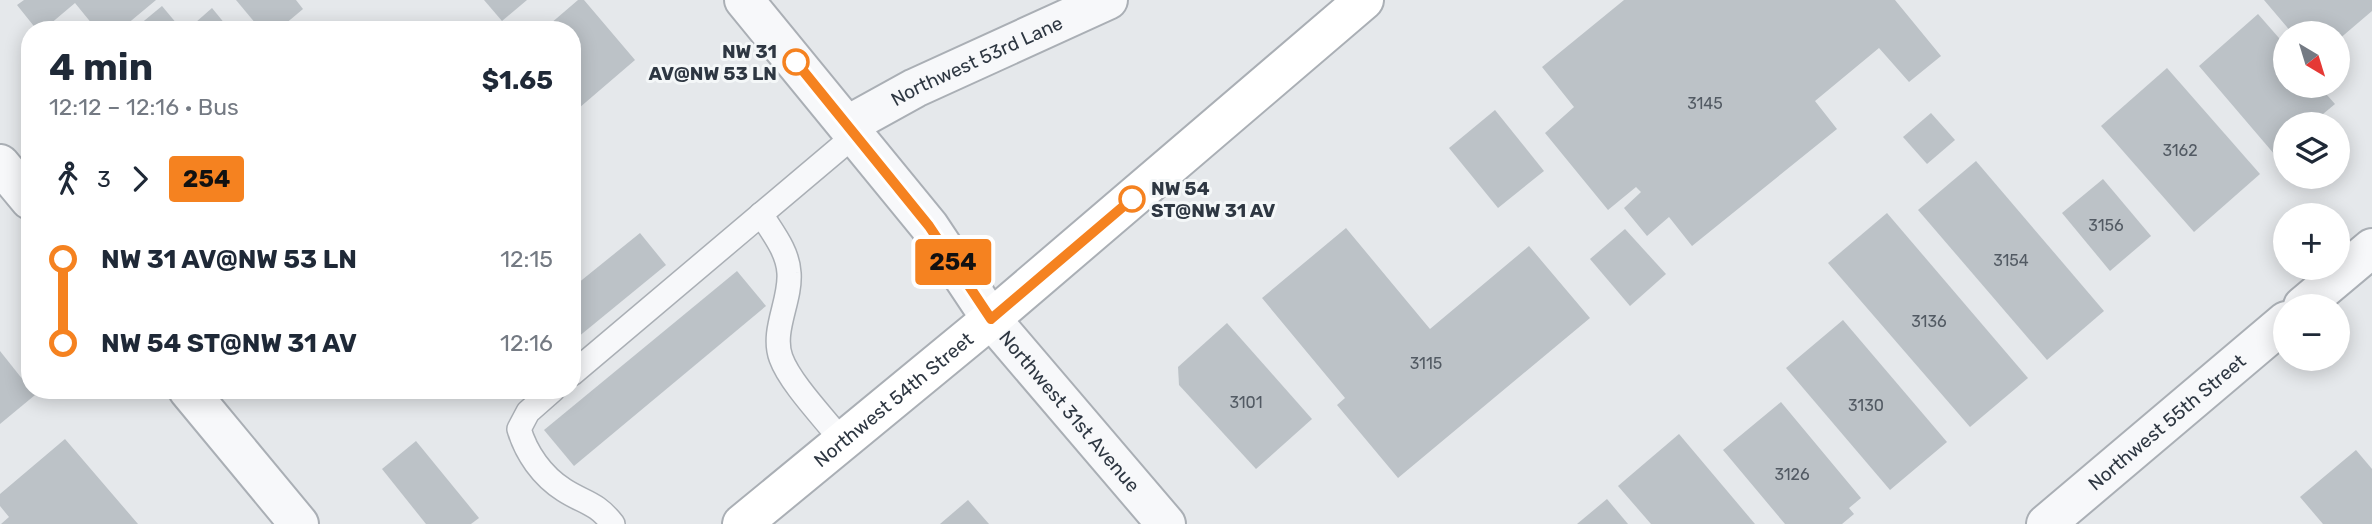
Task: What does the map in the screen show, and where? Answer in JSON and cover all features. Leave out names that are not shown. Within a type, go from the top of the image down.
[{"type":"main road","name":"Northwest 54th Street","points":[[742,524],[991,319],[1364,0]]},
{"type":"street","name":"Northwest 31st Avenue","points":[[744,0],[929,226],[991,319],[1166,524]]},
{"type":"street","name":"Northwest 53rd Lane","points":[[852,130],[915,88],[1108,0]]},
{"type":"street","points":[[0,164],[21,189]]},
{"type":"street","points":[[2318,294],[2372,248]]},
{"type":"street","name":"Northwest 55th Street","points":[[2046,524],[2273,332]]},
{"type":"street","points":[[195,399],[299,524]]},
{"type":"lane","points":[[581,366],[761,214],[852,130]]},
{"type":"lane","points":[[761,214],[782,247],[790,271],[788,299],[778,338],[780,357],[790,375],[842,441]]},
{"type":"lane","points":[[543,399],[528,412],[519,429],[524,447],[548,477],[565,491],[587,500],[613,524]]},
{"type":"building","points":[[24,0],[156,0],[131,21],[90,21],[75,3],[54,21],[30,21],[17,5]]},
{"type":"building","points":[[236,0],[296,0],[303,9],[289,21],[254,21]]},
{"type":"building","points":[[484,0],[527,0],[502,21]]},
{"type":"building","points":[[578,0],[584,0],[635,60],[581,106],[581,21],[554,21]]},
{"type":"building","points":[[1624,0],[1895,0],[1941,56],[1909,82],[1879,48],[1815,101],[1837,129],[1692,246],[1669,217],[1647,236],[1624,208],[1641,192],[1636,187],[1608,210],[1545,133],[1574,107],[1542,67]]},
{"type":"building","points":[[2264,0],[2372,0],[2372,11],[2350,30],[2350,21],[2282,21]]},
{"type":"building","points":[[162,6],[174,21],[144,21]]},
{"type":"building","points":[[212,8],[223,21],[197,21]]},
{"type":"building","points":[[2258,14],[2273,31],[2273,98],[2330,98],[2335,104],[2325,112],[2273,112],[2273,153],[2199,66]]},
{"type":"building","points":[[2167,68],[2260,174],[2194,232],[2101,126]]},
{"type":"building","points":[[1495,110],[1544,171],[1498,208],[1449,148]]},
{"type":"building","points":[[1931,113],[1955,140],[1927,164],[1903,137]]},
{"type":"building","points":[[1976,161],[2104,311],[2047,360],[1918,210]]},
{"type":"building","points":[[2103,179],[2151,236],[2110,271],[2062,213]]},
{"type":"building","points":[[1887,213],[2028,378],[1970,427],[1828,263]]},
{"type":"building","points":[[1346,228],[1430,329],[1529,246],[1590,318],[1398,478],[1337,405],[1345,398],[1262,298]]},
{"type":"building","points":[[1625,229],[1666,274],[1630,306],[1590,259]]},
{"type":"building","points":[[640,233],[666,265],[581,335],[581,281]]},
{"type":"building","points":[[737,271],[766,306],[574,466],[544,430]]},
{"type":"building","points":[[1843,320],[1947,442],[1890,490],[1786,368]]},
{"type":"building","points":[[1227,323],[1312,419],[1256,469],[1179,385],[1178,367]]},
{"type":"building","points":[[0,351],[21,377],[21,399],[30,399],[0,424]]},
{"type":"building","points":[[1781,402],[1861,498],[1849,508],[1854,514],[1842,524],[1785,524],[1723,450]]},
{"type":"building","points":[[1679,434],[1755,524],[1651,524],[1618,486]]},
{"type":"building","points":[[65,439],[138,524],[1,524],[9,517],[0,506],[0,494]]},
{"type":"building","points":[[416,441],[479,518],[471,524],[426,524],[382,469]]},
{"type":"building","points":[[2356,450],[2372,469],[2372,524],[2323,524],[2300,497]]},
{"type":"building","points":[[1607,499],[1628,524],[1577,524]]},
{"type":"building","points":[[968,500],[989,524],[940,524]]},
{"type":"bus line","name":"254","points":[[796,62],[929,226],[991,319],[1132,199]]},
{"type":"place","name":"NW 31 AV@NW 53 LN","points":[[796,62]]},
{"type":"place","name":"NW 54 ST@NW 31 AV","points":[[1132,199]]}]
